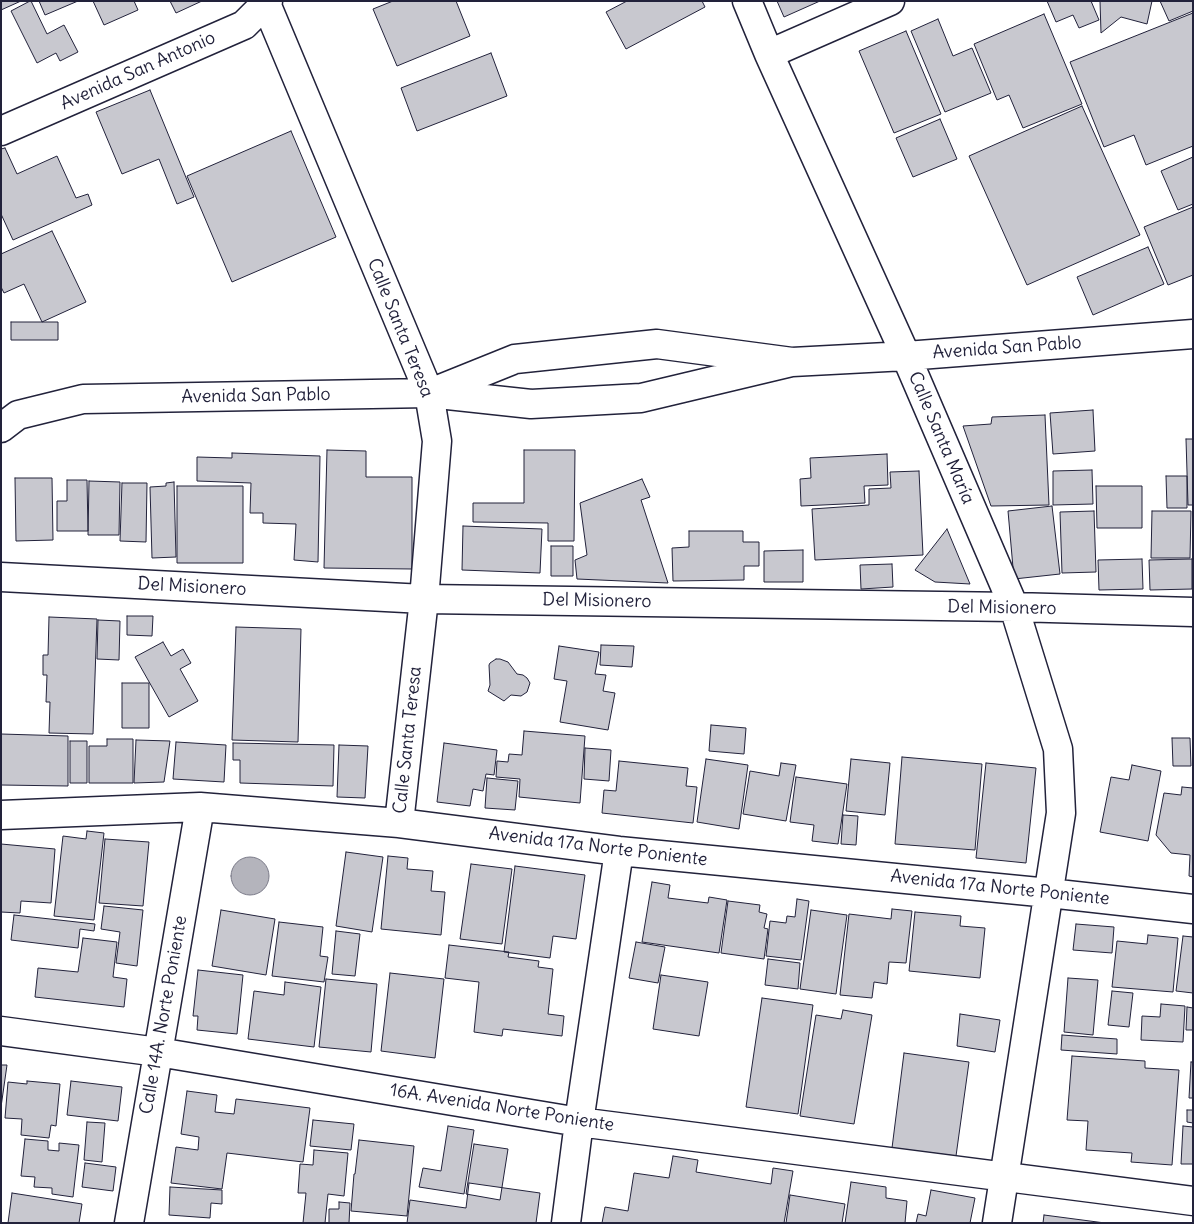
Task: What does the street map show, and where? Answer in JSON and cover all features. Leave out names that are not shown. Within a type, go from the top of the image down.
[{"type":"street","name":"Calle Santa María","points":[[747,1],[769,54],[906,356],[1014,608],[1058,749],[1061,813],[997,1223]]},
{"type":"street","points":[[769,54],[890,1]]},
{"type":"street","name":"Avenida San Antonio","points":[[1,131],[244,25],[266,2]]},
{"type":"street","name":"Calle Santa Teresa","points":[[266,2],[429,393],[437,441],[424,599],[399,823]]},
{"type":"street","name":"Avenida San Pablo","points":[[1,428],[18,415],[83,399],[429,393],[530,404],[641,398],[792,362],[906,356],[1193,334]]},
{"type":"street","name":"Avenida San Pablo","points":[[429,393],[516,359],[658,344],[792,362]]},
{"type":"street","name":"Del Misionero","points":[[1,578],[424,599],[1193,612]]},
{"type":"street","name":"Avenida 17a Norte Poniente","points":[[1,815],[200,807],[399,823],[618,851],[1193,909]]},
{"type":"street","name":"Calle 14A. Norte Poniente","points":[[129,1223],[200,807]]},
{"type":"street","points":[[566,1223],[618,851]]},
{"type":"street","name":"16A. Avenida Norte Poniente","points":[[1,1031],[158,1052],[579,1122],[1193,1201]]},
{"type":"shaded area","points":[[250,857],[263,863],[269,876],[263,889],[250,895],[237,889],[231,876],[237,863]]},
{"type":"building","points":[[1,1],[21,1],[1,10]]},
{"type":"building","points":[[30,1],[47,34],[64,25],[78,52],[60,61],[56,53],[37,63],[11,11]]},
{"type":"building","points":[[39,1],[78,1],[45,15]]},
{"type":"building","points":[[93,1],[134,1],[138,10],[104,25]]},
{"type":"building","points":[[170,1],[202,1],[176,13]]},
{"type":"building","points":[[393,1],[456,1],[470,36],[397,66],[373,9]]},
{"type":"building","points":[[627,1],[702,1],[705,7],[626,49],[606,12]]},
{"type":"building","points":[[777,1],[820,1],[784,17]]},
{"type":"building","points":[[1047,1],[1091,1],[1099,20],[1079,28],[1073,15],[1056,22]]},
{"type":"building","points":[[1100,1],[1152,1],[1147,24],[1121,17],[1101,33]]},
{"type":"building","points":[[1160,1],[1193,1],[1193,11],[1169,21]]},
{"type":"building","points":[[1193,13],[1193,146],[1146,165],[1134,135],[1104,147],[1070,62]]},
{"type":"building","points":[[1044,14],[1082,104],[1023,128],[1009,95],[997,100],[974,44]]},
{"type":"building","points":[[938,19],[953,56],[972,48],[991,93],[945,112],[911,31]]},
{"type":"building","points":[[906,31],[941,114],[894,133],[859,51]]},
{"type":"building","points":[[491,53],[507,96],[417,131],[401,88]]},
{"type":"building","points":[[150,90],[194,197],[177,204],[159,159],[122,174],[96,112]]},
{"type":"building","points":[[1082,106],[1140,235],[1027,285],[969,156]]},
{"type":"building","points":[[940,119],[957,159],[913,177],[896,138]]},
{"type":"building","points":[[291,131],[336,237],[232,282],[187,176]]},
{"type":"building","points":[[5,148],[17,174],[57,156],[76,198],[88,194],[92,205],[13,240],[1,214],[1,149]]},
{"type":"building","points":[[1193,157],[1193,204],[1178,210],[1161,171]]},
{"type":"building","points":[[1193,207],[1193,275],[1168,285],[1144,227]]},
{"type":"building","points":[[52,231],[86,302],[42,322],[24,284],[4,293],[1,287],[1,254]]},
{"type":"building","points":[[1148,247],[1164,284],[1093,315],[1077,277]]},
{"type":"building","points":[[11,322],[58,322],[58,340],[11,340]]},
{"type":"building","points":[[1093,410],[1095,451],[1053,454],[1050,413]]},
{"type":"building","points":[[1045,415],[1049,505],[991,506],[963,426],[991,424],[992,417]]},
{"type":"building","points":[[1186,439],[1193,439],[1193,505],[1188,505]]},
{"type":"building","points":[[327,450],[366,451],[366,477],[412,477],[412,569],[324,568]]},
{"type":"building","points":[[524,450],[575,450],[574,541],[548,541],[548,523],[473,522],[473,503],[524,503]]},
{"type":"building","points":[[232,453],[320,456],[318,562],[294,560],[296,524],[263,523],[263,513],[250,513],[251,483],[197,481],[197,457],[232,458]]},
{"type":"building","points":[[887,454],[888,485],[864,486],[865,503],[801,506],[800,479],[811,478],[810,458]]},
{"type":"building","points":[[1092,470],[1093,504],[1053,505],[1053,471]]},
{"type":"building","points":[[919,471],[923,555],[815,560],[812,509],[869,505],[869,489],[891,488],[890,472]]},
{"type":"building","points":[[1166,476],[1187,476],[1187,508],[1167,508]]},
{"type":"building","points":[[15,478],[52,478],[53,540],[16,541]]},
{"type":"building","points":[[642,479],[650,497],[641,500],[668,583],[577,579],[575,560],[587,555],[580,503]]},
{"type":"building","points":[[67,480],[87,480],[88,531],[57,531],[57,501],[67,501]]},
{"type":"building","points":[[89,481],[120,482],[119,535],[88,535]]},
{"type":"building","points":[[174,482],[176,557],[152,558],[150,487],[166,486],[166,483]]},
{"type":"building","points":[[122,483],[147,483],[146,542],[120,541]]},
{"type":"building","points":[[177,486],[243,486],[243,563],[177,563]]},
{"type":"building","points":[[1096,486],[1142,486],[1142,528],[1097,528]]},
{"type":"building","points":[[1052,506],[1060,574],[1014,579],[1008,511]]},
{"type":"building","points":[[1094,511],[1096,572],[1062,573],[1060,512]]},
{"type":"building","points":[[1152,511],[1191,511],[1190,558],[1151,558]]},
{"type":"building","points":[[463,526],[542,529],[540,573],[462,570]]},
{"type":"building","points":[[947,529],[970,584],[935,582],[915,570]]},
{"type":"building","points":[[689,531],[743,531],[743,542],[759,542],[759,566],[744,566],[744,580],[673,581],[672,548],[689,547]]},
{"type":"building","points":[[551,546],[573,546],[573,576],[551,576]]},
{"type":"building","points":[[803,550],[803,582],[764,582],[764,551]]},
{"type":"building","points":[[1142,559],[1143,589],[1099,590],[1098,560]]},
{"type":"building","points":[[1192,559],[1192,589],[1150,590],[1149,560]]},
{"type":"building","points":[[892,564],[893,587],[861,589],[860,565]]},
{"type":"building","points":[[127,616],[153,616],[152,636],[127,635]]},
{"type":"building","points":[[49,617],[97,619],[93,734],[49,733],[50,702],[46,702],[47,675],[43,675],[43,655],[48,655]]},
{"type":"building","points":[[98,620],[120,621],[119,660],[97,659]]},
{"type":"building","points":[[236,627],[301,629],[298,742],[232,740]]},
{"type":"building","points":[[163,642],[171,656],[183,649],[191,663],[180,669],[198,701],[169,717],[135,657]]},
{"type":"building","points":[[601,645],[634,646],[632,667],[600,665]]},
{"type":"building","points":[[559,646],[599,652],[595,674],[606,675],[603,691],[615,693],[608,730],[560,722],[567,681],[554,679]]},
{"type":"building","points":[[496,659],[508,662],[517,674],[527,678],[530,683],[527,692],[521,696],[511,695],[504,701],[488,691],[490,685],[489,665]]},
{"type":"building","points":[[122,683],[149,683],[149,728],[122,728]]},
{"type":"building","points":[[711,725],[746,728],[744,754],[709,751]]},
{"type":"building","points":[[524,731],[585,736],[580,803],[519,797],[520,779],[496,777],[497,761],[508,762],[509,754],[522,755]]},
{"type":"building","points":[[1,734],[68,736],[68,786],[1,785]]},
{"type":"building","points":[[1172,738],[1190,738],[1191,766],[1173,766]]},
{"type":"building","points":[[107,739],[133,739],[133,783],[89,783],[89,746],[107,746]]},
{"type":"building","points":[[136,740],[170,741],[164,782],[134,783]]},
{"type":"building","points":[[70,741],[87,741],[87,783],[70,783]]},
{"type":"building","points":[[176,742],[226,745],[224,782],[173,779]]},
{"type":"building","points":[[233,743],[334,745],[333,786],[240,783],[240,760],[233,760]]},
{"type":"building","points":[[444,743],[497,750],[494,775],[486,774],[483,791],[473,789],[470,806],[437,802]]},
{"type":"building","points":[[339,745],[368,746],[365,798],[337,797]]},
{"type":"building","points":[[585,748],[611,750],[609,781],[584,779]]},
{"type":"building","points":[[902,757],[982,764],[975,850],[895,844]]},
{"type":"building","points":[[706,759],[748,765],[739,829],[697,822]]},
{"type":"building","points":[[851,759],[890,763],[885,815],[846,811]]},
{"type":"building","points":[[619,761],[688,768],[686,786],[697,787],[693,823],[602,813],[604,790],[616,791]]},
{"type":"building","points":[[781,763],[796,765],[786,821],[743,814],[750,771],[779,776]]},
{"type":"building","points":[[986,763],[1036,768],[1026,863],[976,858]]},
{"type":"building","points":[[1132,765],[1161,771],[1148,841],[1100,832],[1111,777],[1129,780]]},
{"type":"building","points":[[796,777],[847,784],[838,844],[812,841],[814,825],[790,822]]},
{"type":"building","points":[[487,778],[518,781],[515,810],[485,808]]},
{"type":"building","points":[[1182,787],[1193,788],[1193,877],[1189,876],[1190,855],[1171,853],[1156,835],[1164,793],[1181,795]]},
{"type":"building","points":[[843,815],[858,816],[856,845],[841,844]]},
{"type":"building","points":[[87,831],[104,833],[94,920],[54,916],[63,836],[86,839]]},
{"type":"building","points":[[105,839],[149,842],[143,906],[99,903]]},
{"type":"building","points":[[1,844],[55,849],[51,903],[21,901],[20,913],[1,912]]},
{"type":"building","points":[[346,852],[383,857],[372,932],[336,926]]},
{"type":"building","points":[[388,856],[408,858],[407,869],[433,871],[431,891],[445,892],[441,935],[381,929]]},
{"type":"building","points":[[471,864],[512,869],[502,944],[460,939]]},
{"type":"building","points":[[515,866],[585,875],[576,939],[553,936],[550,958],[504,952]]},
{"type":"building","points":[[652,882],[670,885],[668,898],[708,903],[709,897],[727,900],[719,953],[642,942]]},
{"type":"building","points":[[797,899],[809,901],[801,960],[766,956],[770,921],[786,923],[787,916],[795,917]]},
{"type":"building","points":[[728,901],[760,905],[759,912],[767,914],[764,928],[768,929],[764,959],[721,953]]},
{"type":"building","points":[[104,906],[143,910],[137,966],[116,963],[120,932],[101,929]]},
{"type":"building","points":[[892,909],[912,911],[906,963],[889,962],[887,984],[874,982],[872,998],[840,995],[849,914],[891,919]]},
{"type":"building","points":[[221,910],[275,919],[266,975],[212,966]]},
{"type":"building","points":[[811,910],[847,915],[836,994],[800,989]]},
{"type":"building","points":[[915,912],[961,916],[960,926],[985,928],[980,978],[909,971]]},
{"type":"building","points":[[14,915],[95,924],[94,931],[80,929],[78,948],[11,940]]},
{"type":"building","points":[[279,922],[323,927],[320,956],[328,957],[324,982],[272,976]]},
{"type":"building","points":[[1076,924],[1114,927],[1112,953],[1073,950]]},
{"type":"building","points":[[336,931],[360,934],[355,976],[332,974]]},
{"type":"building","points":[[1148,935],[1178,938],[1173,992],[1112,987],[1117,941],[1147,944]]},
{"type":"building","points":[[1183,936],[1193,937],[1193,993],[1176,991]]},
{"type":"building","points":[[83,938],[117,942],[113,977],[127,979],[124,1007],[35,997],[38,968],[78,972]]},
{"type":"building","points":[[636,942],[665,947],[658,983],[629,978]]},
{"type":"building","points":[[449,945],[509,952],[508,957],[539,961],[538,967],[553,969],[548,1014],[564,1016],[562,1036],[503,1029],[502,1036],[474,1032],[479,982],[445,978]]},
{"type":"building","points":[[768,959],[800,963],[798,989],[765,985]]},
{"type":"building","points":[[198,970],[243,975],[237,1034],[197,1030],[198,1016],[193,1016]]},
{"type":"building","points":[[390,973],[444,979],[435,1058],[381,1051]]},
{"type":"building","points":[[661,975],[708,982],[699,1036],[653,1029]]},
{"type":"building","points":[[1068,978],[1098,980],[1093,1035],[1064,1032]]},
{"type":"building","points":[[326,979],[377,984],[371,1052],[319,1047]]},
{"type":"building","points":[[285,982],[321,987],[314,1047],[248,1039],[254,991],[284,995]]},
{"type":"building","points":[[1112,991],[1133,993],[1129,1027],[1108,1025]]},
{"type":"building","points":[[762,998],[813,1005],[798,1114],[746,1107]]},
{"type":"building","points":[[1161,1004],[1185,1006],[1183,1042],[1141,1040],[1142,1016],[1160,1017]]},
{"type":"building","points":[[1187,1007],[1193,1008],[1193,1030],[1186,1030]]},
{"type":"building","points":[[843,1010],[872,1015],[854,1124],[800,1116],[816,1015],[841,1019]]},
{"type":"building","points":[[960,1014],[1000,1020],[995,1052],[957,1046]]},
{"type":"building","points":[[1062,1035],[1117,1039],[1117,1054],[1061,1050]]},
{"type":"building","points":[[904,1053],[969,1062],[956,1156],[892,1148]]},
{"type":"building","points":[[1072,1056],[1145,1061],[1145,1068],[1179,1070],[1172,1165],[1131,1162],[1132,1153],[1086,1150],[1088,1121],[1067,1120]]},
{"type":"building","points":[[1191,1062],[1193,1062],[1193,1098],[1189,1098]]},
{"type":"building","points":[[1,1065],[7,1065],[1,1107]]},
{"type":"building","points":[[27,1081],[60,1084],[56,1126],[51,1125],[49,1138],[21,1135],[22,1119],[5,1118],[8,1082],[27,1084]]},
{"type":"building","points":[[71,1081],[122,1087],[118,1121],[67,1115]]},
{"type":"building","points":[[187,1091],[217,1095],[215,1112],[234,1114],[236,1099],[310,1108],[303,1162],[227,1153],[222,1189],[171,1183],[176,1147],[198,1150],[199,1137],[181,1134]]},
{"type":"building","points":[[1187,1110],[1193,1110],[1193,1123],[1187,1122]]},
{"type":"building","points":[[313,1120],[354,1124],[351,1150],[310,1146]]},
{"type":"building","points":[[87,1122],[105,1123],[102,1162],[84,1160]]},
{"type":"building","points":[[448,1126],[474,1130],[464,1194],[419,1187],[423,1168],[441,1171]]},
{"type":"building","points":[[1183,1126],[1193,1127],[1193,1164],[1181,1164]]},
{"type":"building","points":[[25,1139],[48,1141],[48,1150],[59,1151],[59,1143],[79,1145],[73,1197],[52,1194],[52,1188],[34,1187],[35,1177],[21,1176]]},
{"type":"building","points":[[359,1140],[414,1146],[407,1216],[351,1211]]},
{"type":"building","points":[[474,1144],[508,1149],[500,1200],[466,1194]]},
{"type":"building","points":[[314,1150],[348,1153],[344,1196],[328,1194],[325,1223],[303,1223],[306,1193],[298,1193],[300,1164],[313,1165]]},
{"type":"building","points":[[673,1156],[698,1160],[696,1172],[771,1184],[773,1168],[793,1171],[784,1223],[602,1223],[605,1207],[628,1211],[634,1173],[669,1178]]},
{"type":"building","points":[[85,1163],[116,1167],[113,1191],[82,1187]]},
{"type":"building","points":[[851,1182],[886,1187],[886,1198],[907,1201],[905,1223],[845,1223]]},
{"type":"building","points":[[469,1183],[540,1193],[536,1223],[407,1223],[410,1200],[466,1208]]},
{"type":"building","points":[[170,1187],[222,1190],[222,1204],[211,1203],[210,1218],[169,1215]]},
{"type":"building","points":[[931,1190],[975,1198],[970,1223],[916,1223],[918,1214],[926,1216]]},
{"type":"building","points":[[12,1193],[82,1204],[79,1223],[8,1223]]},
{"type":"building","points":[[790,1195],[845,1204],[842,1223],[786,1223]]},
{"type":"building","points":[[339,1202],[350,1203],[349,1223],[329,1223],[329,1209],[339,1209]]},
{"type":"building","points":[[1044,1215],[1105,1223],[1043,1223]]}]
